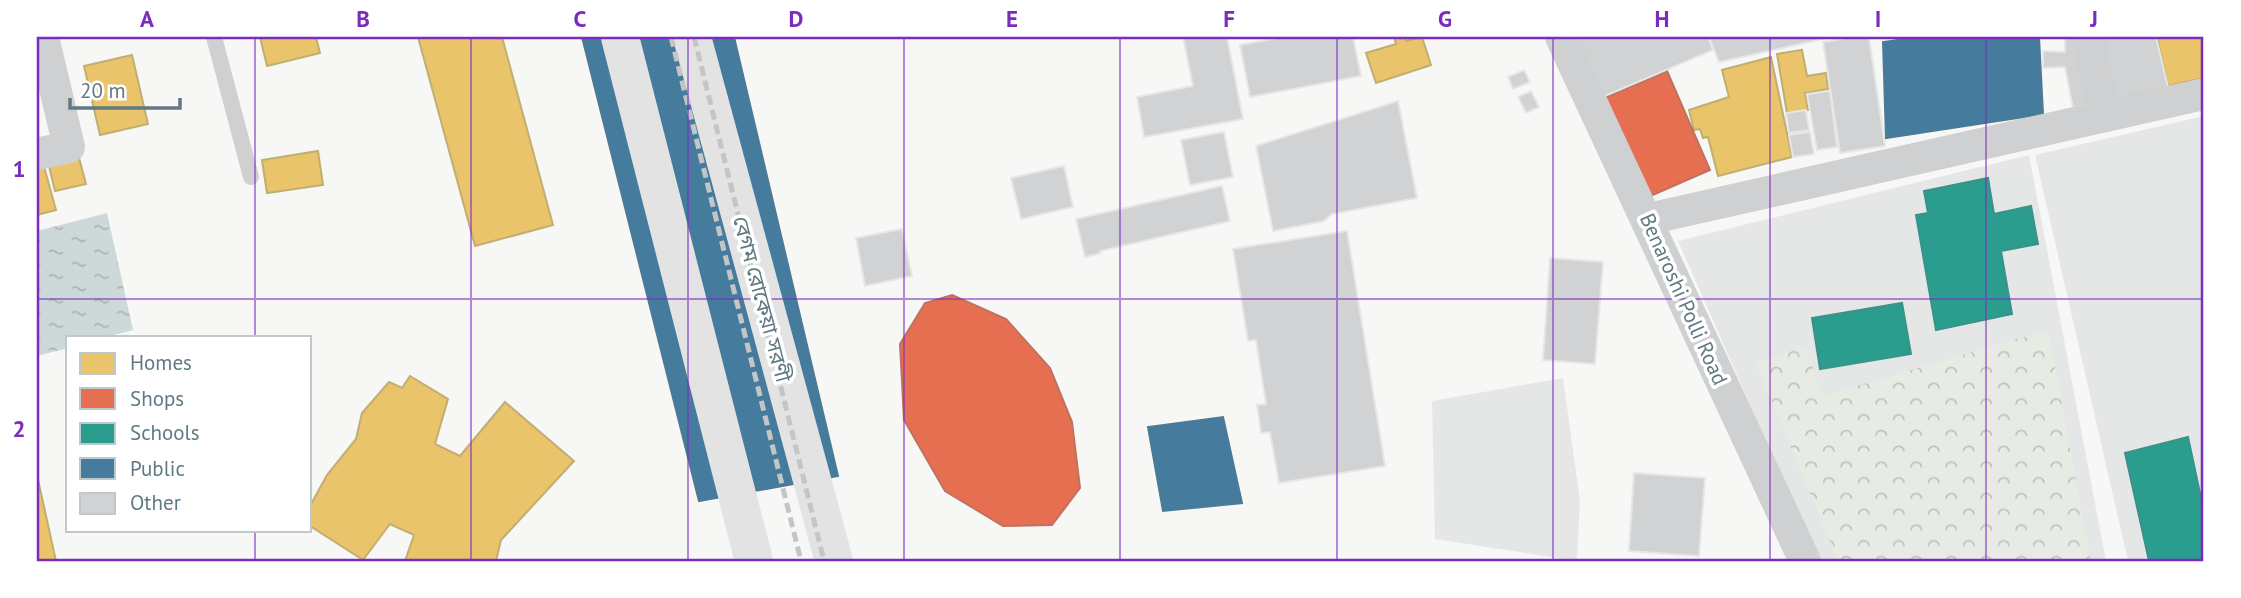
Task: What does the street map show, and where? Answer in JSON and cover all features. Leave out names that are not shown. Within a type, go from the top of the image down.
[{"type":"main road","points":[[620,37],[754,561]]},
{"type":"main road","name":"বেগম রোকেয়া সরণী","points":[[692,37],[834,561]]},
{"type":"street","points":[[37,154],[69,147],[43,37]]},
{"type":"street","name":"Benaroshi Polli Road","points":[[1561,37],[1805,561]]},
{"type":"street","points":[[2088,37],[2105,116]]},
{"type":"street","points":[[1648,219],[2204,94]]},
{"type":"lane","points":[[214,37],[251,177]]},
{"type":"shaded area","points":[[2204,116],[2204,561],[2128,561],[2035,155]]},
{"type":"shaded area","points":[[2029,155],[2106,561],[1819,561],[1678,241]]},
{"type":"shaded area","points":[[1563,378],[1580,501],[1577,561],[1435,539],[1432,401]]},
{"type":"green space","points":[[2048,330],[2091,561],[1838,561],[1756,363],[1805,346],[1823,396]]},
{"type":"water","points":[[107,213],[133,330],[111,336],[66,336],[66,349],[37,356],[37,231]]},
{"type":"building: Homes","points":[[260,37],[316,37],[320,53],[267,66]]},
{"type":"building: Homes","points":[[418,37],[502,37],[553,225],[475,246]]},
{"type":"building: Homes","points":[[1394,37],[1405,37],[1406,41],[1422,37],[1431,65],[1376,83],[1366,53],[1396,44]]},
{"type":"building: Homes","points":[[2157,37],[2204,37],[2204,78],[2168,86]]},
{"type":"building: Homes","points":[[1802,50],[1807,76],[1826,73],[1828,89],[1805,93],[1808,110],[1787,113],[1777,54]]},
{"type":"building: Homes","points":[[132,55],[148,124],[100,135],[84,66]]},
{"type":"building: Homes","points":[[1771,57],[1792,157],[1718,176],[1708,137],[1703,138],[1700,129],[1694,130],[1689,110],[1729,97],[1722,70]]},
{"type":"building: Homes","points":[[318,151],[323,185],[267,193],[262,160]]},
{"type":"building: Homes","points":[[78,154],[86,184],[55,191],[48,162]]},
{"type":"building: Homes","points":[[43,163],[56,210],[37,215],[37,164]]},
{"type":"building: Homes","points":[[410,376],[448,399],[435,444],[460,456],[505,402],[574,461],[501,540],[496,561],[405,561],[414,535],[390,524],[363,560],[312,527],[312,502],[327,475],[356,439],[362,413],[389,382],[402,388]]},
{"type":"building: Homes","points":[[37,475],[56,561],[37,561]]},
{"type":"building: Shops","points":[[1667,71],[1710,170],[1646,198],[1602,99]]},
{"type":"building: Shops","points":[[952,295],[1006,319],[1050,368],[1072,422],[1080,488],[1052,525],[1003,526],[945,491],[904,420],[900,344],[925,303]]},
{"type":"building: Schools","points":[[1988,178],[1994,214],[2031,206],[2038,244],[2001,251],[2012,314],[1936,330],[1916,215],[1928,213],[1924,191]]},
{"type":"building: Schools","points":[[1902,303],[1911,354],[1820,369],[1812,318]]},
{"type":"building: Schools","points":[[2188,437],[2204,512],[2204,561],[2149,561],[2125,453]]},
{"type":"building: Public","points":[[582,37],[734,37],[838,476],[699,501]]},
{"type":"building: Public","points":[[1919,37],[2039,37],[2043,114],[1886,138],[1883,42]]},
{"type":"building: Public","points":[[1223,417],[1242,503],[1163,511],[1148,427]]},
{"type":"building: Other","points":[[1183,37],[1227,37],[1243,119],[1144,137],[1137,97],[1193,86]]},
{"type":"building: Other","points":[[1283,37],[1353,37],[1361,76],[1250,97],[1240,45]]},
{"type":"building: Other","points":[[1570,37],[1708,37],[1713,50],[1598,99]]},
{"type":"building: Other","points":[[1709,37],[1823,37],[1823,39],[1719,62]]},
{"type":"building: Other","points":[[1869,37],[1885,146],[1840,153],[1823,42]]},
{"type":"building: Other","points":[[2065,37],[2086,37],[2100,102],[2073,108],[2065,67],[2043,68],[2043,51],[2065,52]]},
{"type":"building: Other","points":[[2091,37],[2156,37],[2168,87],[2106,102]]},
{"type":"building: Other","points":[[1524,70],[1530,82],[1513,89],[1508,77]]},
{"type":"building: Other","points":[[1531,91],[1539,107],[1526,113],[1518,97]]},
{"type":"building: Other","points":[[1830,91],[1837,147],[1817,150],[1807,94]]},
{"type":"building: Other","points":[[1398,101],[1417,198],[1332,214],[1324,221],[1273,231],[1256,146]]},
{"type":"building: Other","points":[[1806,110],[1809,130],[1789,133],[1786,113]]},
{"type":"building: Other","points":[[1224,132],[1233,177],[1190,185],[1181,140]]},
{"type":"building: Other","points":[[1810,132],[1814,154],[1793,157],[1789,135]]},
{"type":"building: Other","points":[[1064,166],[1073,207],[1021,219],[1011,178]]},
{"type":"building: Other","points":[[1222,186],[1230,221],[1100,251],[1101,253],[1085,257],[1076,219]]},
{"type":"building: Other","points":[[902,229],[912,276],[865,286],[856,238]]},
{"type":"building: Other","points":[[1347,231],[1385,466],[1279,483],[1270,432],[1261,433],[1257,405],[1266,404],[1256,340],[1248,341],[1233,249]]},
{"type":"building: Other","points":[[1550,258],[1603,262],[1595,364],[1543,360]]},
{"type":"building: Other","points":[[1634,473],[1705,478],[1699,556],[1629,551]]},
{"type":"railway","points":[[671,37],[801,561]]},
{"type":"railway","points":[[694,37],[824,561]]}]
